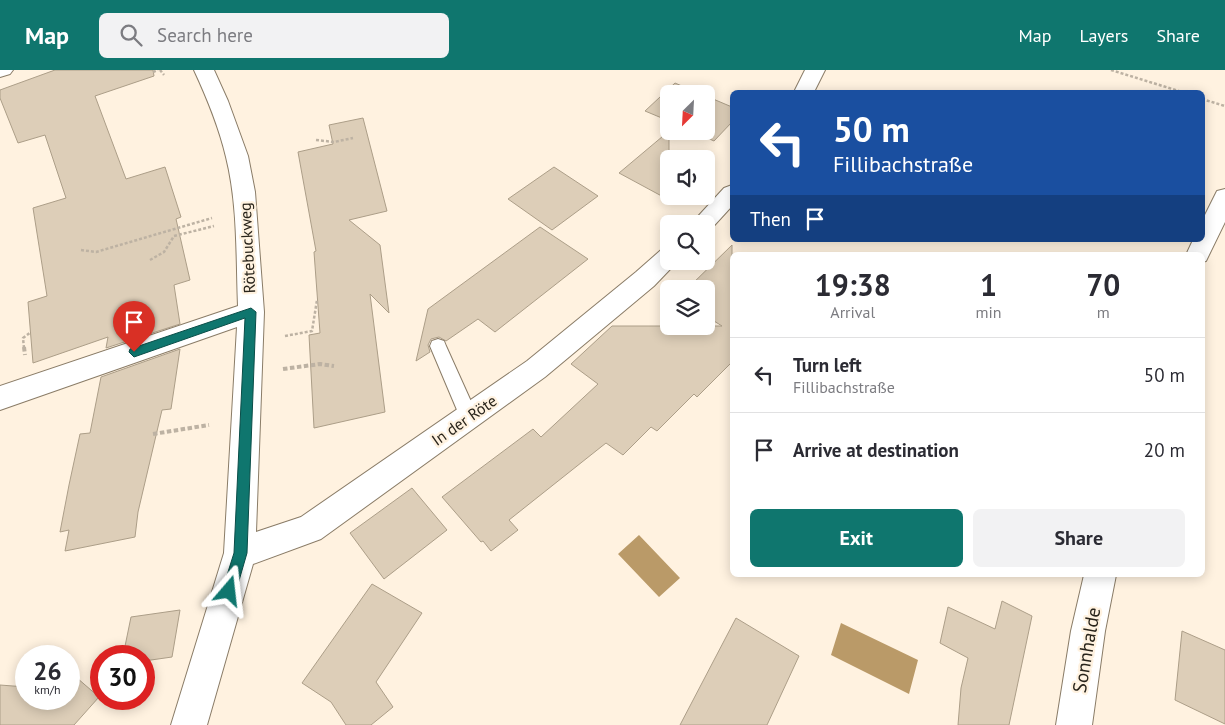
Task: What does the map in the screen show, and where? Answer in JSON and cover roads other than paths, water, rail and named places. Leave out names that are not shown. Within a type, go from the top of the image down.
[{"type":"street","name":"Rötebuckweg","points":[[189,725],[240,553],[251,312],[247,214],[237,156],[218,100],[204,70]]},
{"type":"street","points":[[805,90],[815,70]]},
{"type":"street","points":[[710,215],[730,194]]},
{"type":"street","points":[[1205,240],[1225,197]]},
{"type":"street","name":"In der Röte","points":[[240,553],[310,529],[536,370],[660,265]]},
{"type":"street","points":[[0,398],[251,312]]},
{"type":"street","name":"Sonnhalde","points":[[1074,725],[1088,631],[1100,577]]},
{"type":"lane","points":[[438,346],[469,417]]}]
